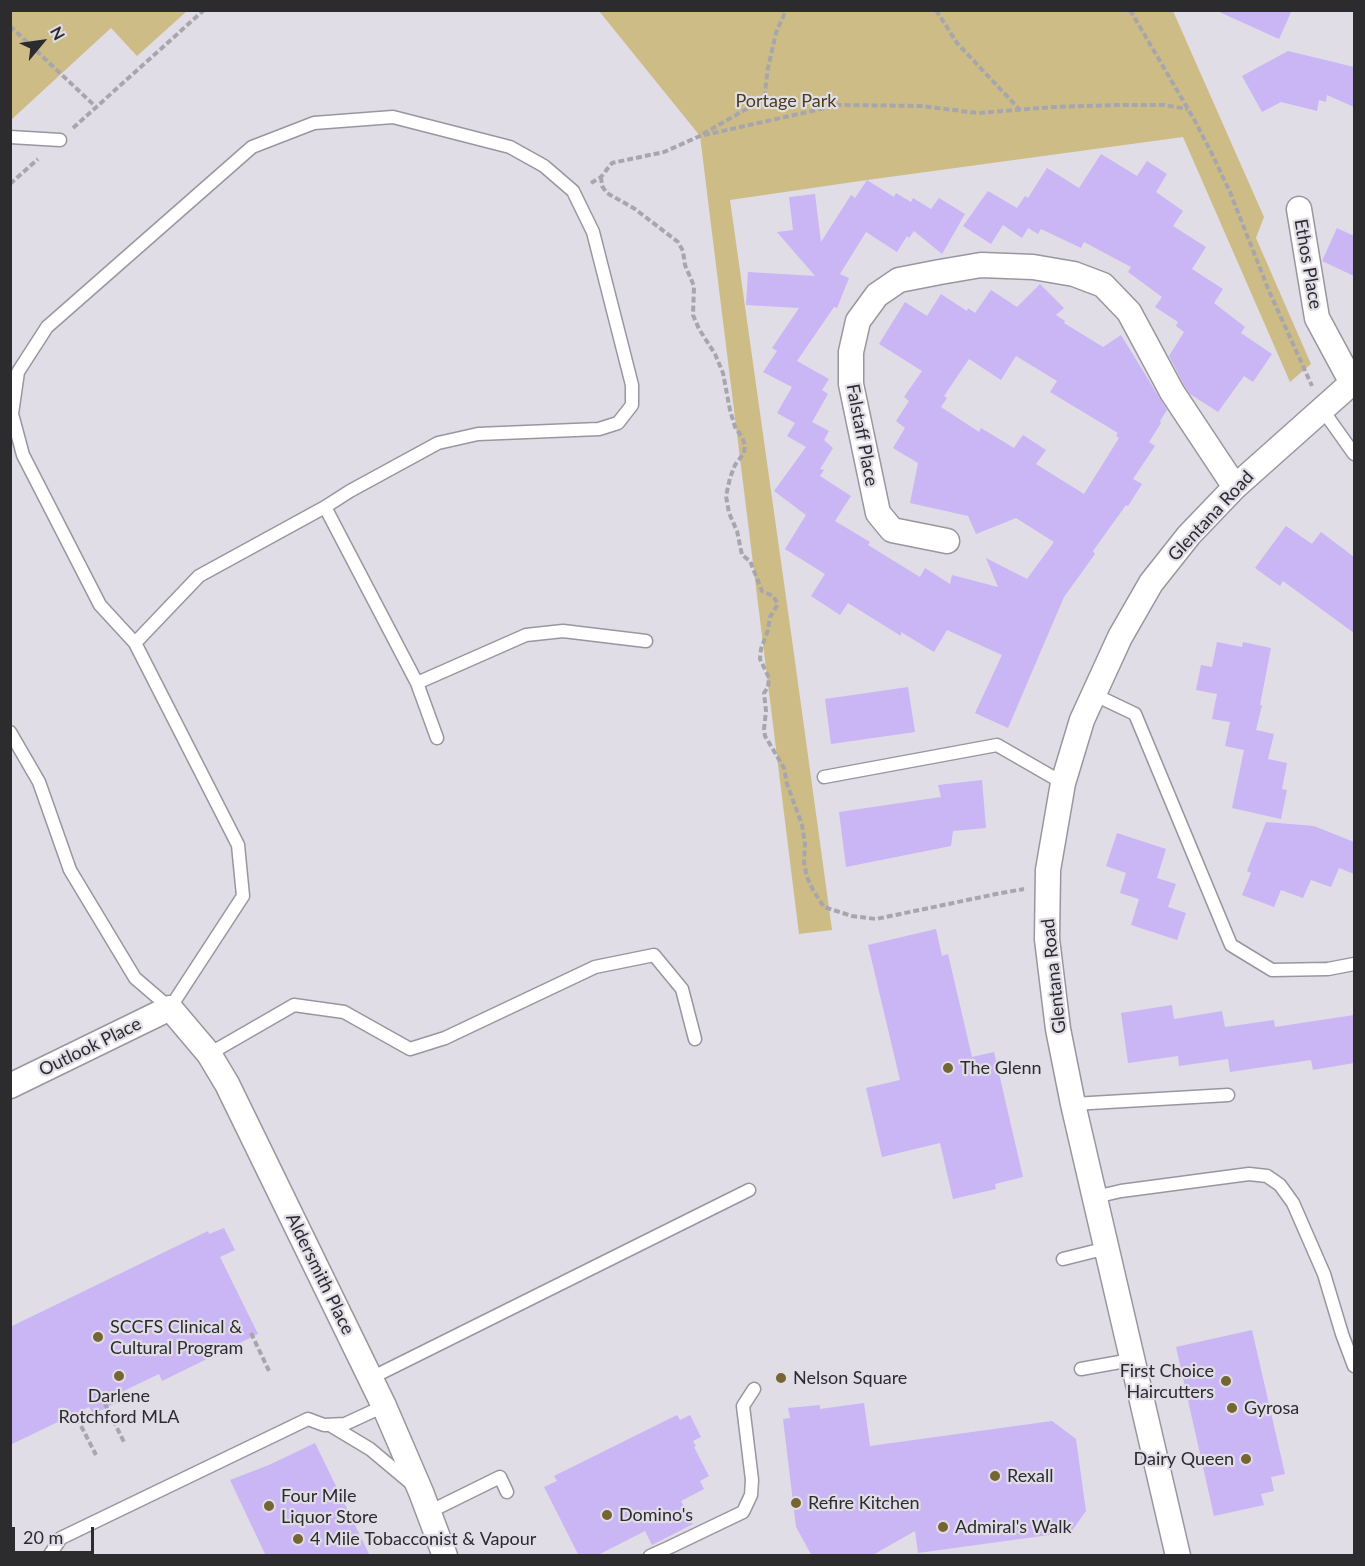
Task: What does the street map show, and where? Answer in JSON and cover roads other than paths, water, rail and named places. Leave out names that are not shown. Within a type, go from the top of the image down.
[{"type":"street","name":"Ethos Place","points":[[1299,209],[1317,318],[1353,382]]},
{"type":"street","name":"Falstaff Place","points":[[947,541],[892,530],[878,513],[851,384],[851,352],[858,321],[877,295],[899,280],[940,272],[981,265],[1033,267],[1074,274],[1103,285],[1129,312],[1172,392],[1235,487]]},
{"type":"street","name":"Glentana Road","points":[[1178,1556],[1131,1360],[1058,1029],[1047,939],[1048,870],[1063,783],[1082,720],[1120,637],[1151,583],[1189,535],[1235,487],[1353,382]]},
{"type":"street","name":"Aldersmith Place","points":[[170,1008],[209,1054],[232,1094],[384,1406],[425,1502],[445,1556]]},
{"type":"street","name":"Outlook Place","points":[[10,1086],[170,1008]]},
{"type":"lane","points":[[10,732],[39,782],[70,870],[135,978],[170,1008],[243,896],[238,845],[135,643],[100,605],[23,455],[12,414],[18,372],[47,327],[252,147],[314,123],[393,117],[510,147],[544,166],[573,191],[593,232],[632,385],[632,405],[618,423],[599,429],[478,434],[438,443],[199,576],[135,643]]},
{"type":"lane","points":[[10,137],[60,140]]},
{"type":"lane","points":[[1322,409],[1354,454]]},
{"type":"lane","points":[[325,507],[417,684],[437,738]]},
{"type":"lane","points":[[417,684],[526,635],[563,631],[646,641]]},
{"type":"lane","points":[[1093,694],[1135,714],[1231,945],[1272,970],[1328,969],[1354,964]]},
{"type":"lane","points":[[824,777],[997,745],[1063,783]]},
{"type":"lane","points":[[209,1054],[294,1005],[344,1012],[410,1049],[446,1038],[595,967],[654,955],[682,989],[695,1039]]},
{"type":"lane","points":[[1073,1104],[1228,1095]]},
{"type":"lane","points":[[1095,1197],[1121,1191],[1249,1174],[1267,1176],[1280,1185],[1293,1203],[1324,1274],[1342,1334],[1353,1361]]},
{"type":"lane","points":[[371,1378],[748,1190]]},
{"type":"lane","points":[[1063,1259],[1107,1248]]},
{"type":"lane","points":[[1081,1369],[1131,1360]]},
{"type":"lane","points":[[650,1556],[672,1551],[743,1512],[751,1495],[752,1480],[743,1406],[754,1389]]},
{"type":"lane","points":[[49,1556],[61,1538],[308,1419],[324,1425],[345,1425],[384,1406]]},
{"type":"lane","points":[[328,1425],[370,1449],[425,1502],[500,1477],[507,1492]]},
{"type":"place","name":"The Glenn","points":[[948,1068]]},
{"type":"place","name":"SCCFS Clinical & Cultural Program","points":[[98,1337]]},
{"type":"place","name":"Darlene Rotchford MLA","points":[[119,1376]]},
{"type":"place","name":"Nelson Square","points":[[781,1378]]},
{"type":"place","name":"First Choice Haircutters","points":[[1226,1381]]},
{"type":"place","name":"Gyrosa","points":[[1232,1408]]},
{"type":"place","name":"Dairy Queen","points":[[1246,1459]]},
{"type":"place","name":"Rexall","points":[[995,1476]]},
{"type":"place","name":"Refire Kitchen","points":[[796,1503]]},
{"type":"place","name":"Four Mile Liquor Store","points":[[269,1506]]},
{"type":"place","name":"Domino's","points":[[607,1515]]},
{"type":"place","name":"Admiral's Walk","points":[[943,1527]]},
{"type":"place","name":"4 Mile Tobacconist & Vapour","points":[[298,1539]]},
{"type":"park label","name":"Portage Park","points":[[786,101]]}]
